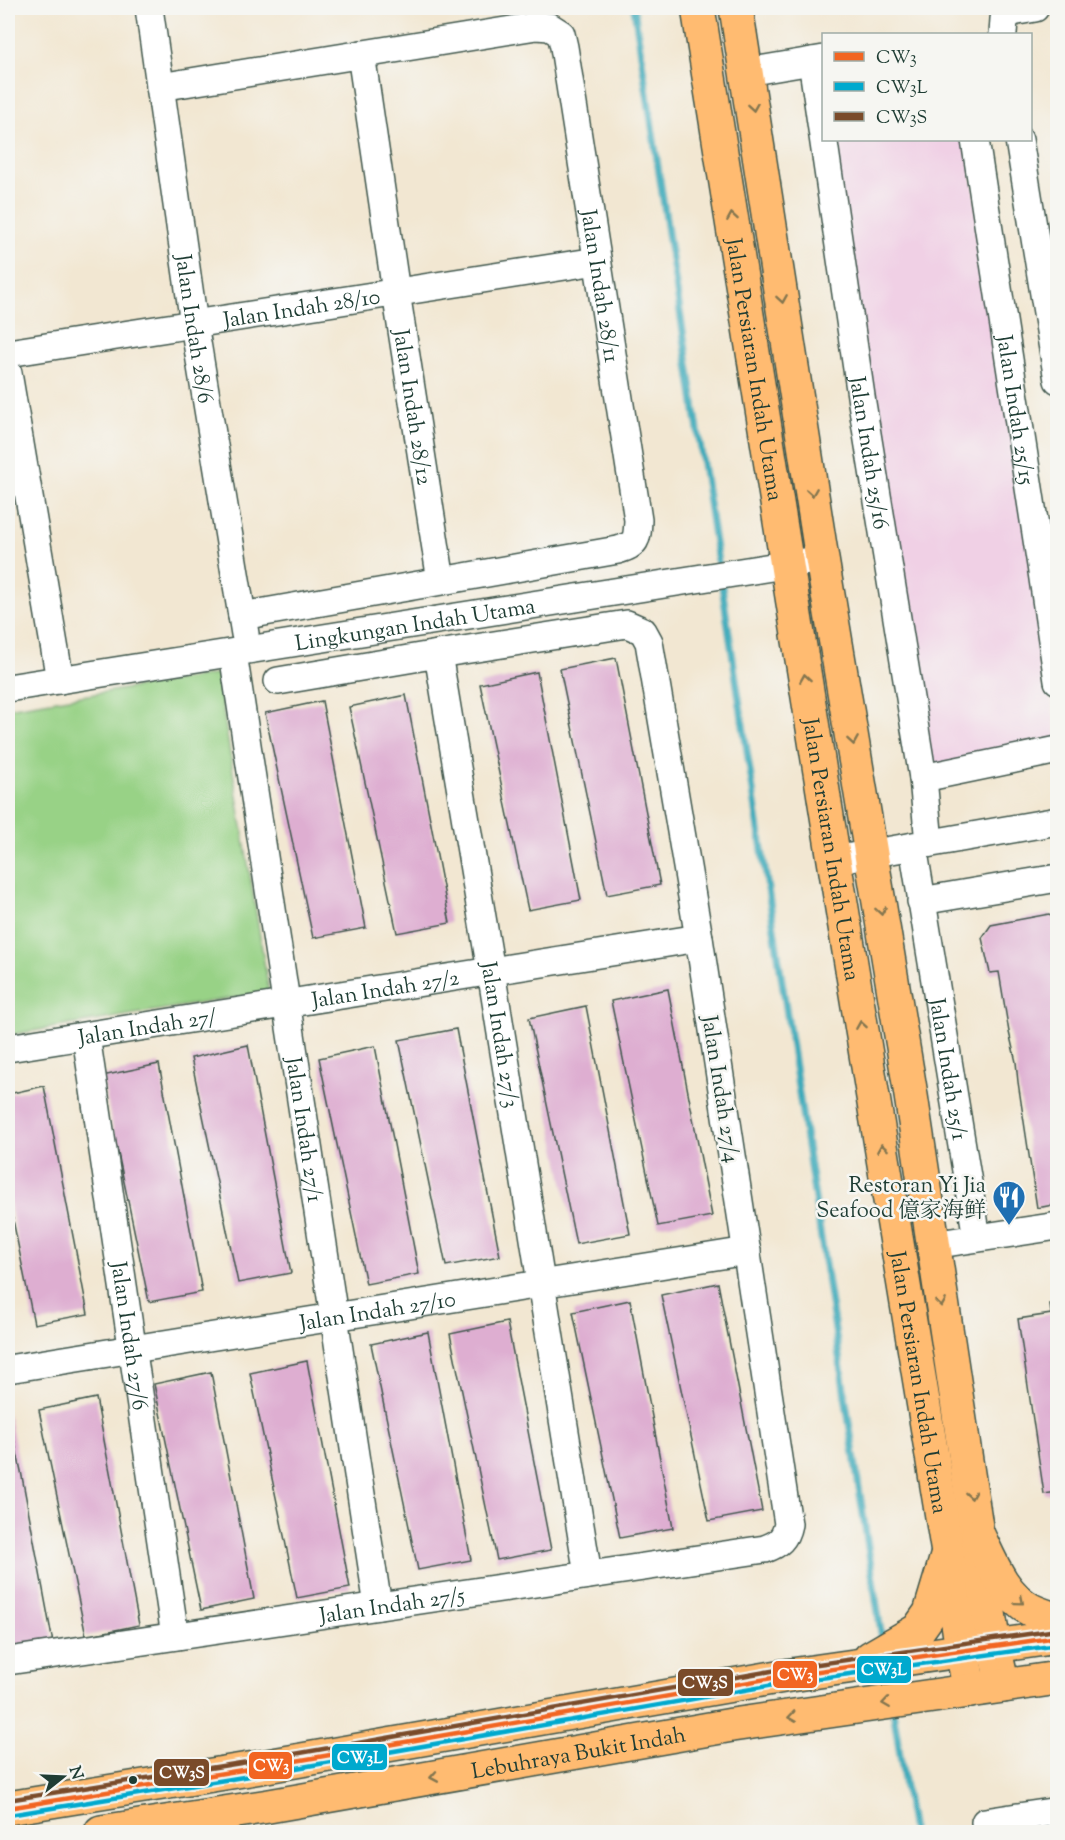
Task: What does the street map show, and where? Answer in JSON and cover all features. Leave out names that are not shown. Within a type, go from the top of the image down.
[{"type":"main road","name":"Jalan Persiaran Indah Utama","points":[[698,8],[970,1691]]},
{"type":"main road","name":"Jalan Persiaran Indah Utama","points":[[736,8],[822,559],[910,1089],[994,1646],[1003,1686]]},
{"type":"main road","points":[[978,1535],[999,1578],[1012,1595],[1030,1610],[1058,1620]]},
{"type":"main road","points":[[948,1553],[930,1613],[917,1644],[962,1651],[1058,1637]]},
{"type":"main road","name":"Lebuhraya Bukit Indah","points":[[8,1808],[273,1765],[784,1676],[856,1667],[917,1644]]},
{"type":"main road","name":"Lebuhraya Bukit Indah","points":[[101,1833],[732,1725],[1058,1678]]},
{"type":"street","name":"Jalan Indah 28/6","points":[[149,8],[194,324],[242,616],[240,652]]},
{"type":"street","points":[[1002,33],[1004,19],[1012,12],[1035,8]]},
{"type":"street","name":"Jalan Indah 28/11","points":[[361,54],[536,26],[550,27],[561,34],[638,520],[638,537],[631,546],[441,581]]},
{"type":"street","points":[[160,87],[361,54]]},
{"type":"street","name":"Jalan Indah 28/12","points":[[361,54],[441,581]]},
{"type":"street","points":[[747,72],[818,60]]},
{"type":"street","name":"Jalan Indah 25/16","points":[[818,60],[822,92]]},
{"type":"street","name":"Jalan Indah 25/16","points":[[828,141],[863,415],[923,778],[921,844]]},
{"type":"street","name":"Jalan Indah 25/15","points":[[975,141],[1058,681]]},
{"type":"street","points":[[1019,141],[1050,290],[1058,380]]},
{"type":"street","name":"Jalan Indah 28/10","points":[[8,353],[597,261]]},
{"type":"street","points":[[8,374],[60,680]]},
{"type":"street","name":"Lingkungan Indah Utama","points":[[8,688],[822,559]]},
{"type":"street","points":[[242,616],[441,581]]},
{"type":"street","name":"Jalan Indah 27/4","points":[[438,654],[627,624],[643,631],[649,642],[699,938],[788,1524],[786,1534],[777,1545]]},
{"type":"street","name":"Jalan Indah 27/1","points":[[240,652],[286,1004],[378,1606]]},
{"type":"street","points":[[278,681],[438,654]]},
{"type":"street","name":"Jalan Indah 27/3","points":[[438,654],[588,1575]]},
{"type":"street","points":[[923,778],[1058,750]]},
{"type":"street","points":[[834,860],[1058,821]]},
{"type":"street","name":"Jalan Indah 25/1","points":[[921,844],[921,901],[977,1238]]},
{"type":"street","points":[[921,901],[1058,879]]},
{"type":"street","name":"Jalan Indah 27/2","points":[[286,1004],[699,938]]},
{"type":"street","name":"Jalan Indah 27/","points":[[8,1048],[286,1004]]},
{"type":"street","name":"Jalan Indah 27/6","points":[[86,1036],[175,1636]]},
{"type":"street","points":[[932,1245],[1058,1226]]},
{"type":"street","name":"Jalan Indah 27/10","points":[[8,1369],[747,1251]]},
{"type":"street","name":"Jalan Indah 27/5","points":[[8,1661],[765,1549],[777,1545]]},
{"type":"street","points":[[986,1827],[1058,1811]]},
{"type":"shaded area","points":[[832,141],[966,141],[1008,401],[1057,740],[930,768]]},
{"type":"green space","points":[[217,674],[269,992],[8,1035],[8,708]]},
{"type":"building","points":[[616,658],[660,885],[607,895],[560,669]]},
{"type":"building","points":[[537,672],[581,900],[528,910],[480,684]]},
{"type":"building","points":[[406,695],[450,923],[397,933],[349,707]]},
{"type":"building","points":[[322,701],[366,928],[313,938],[265,713]]},
{"type":"building","points":[[1049,914],[1058,920],[1058,1204],[1037,1208],[1016,1062],[999,972],[990,973],[982,938],[991,925]]},
{"type":"building","points":[[668,989],[712,1216],[658,1226],[611,1001]]},
{"type":"building","points":[[586,1006],[630,1234],[576,1244],[529,1018]]},
{"type":"building","points":[[456,1029],[500,1256],[446,1266],[399,1040]]},
{"type":"building","points":[[248,1045],[291,1273],[238,1283],[191,1058]]},
{"type":"building","points":[[375,1046],[419,1274],[366,1284],[319,1058]]},
{"type":"building","points":[[159,1064],[202,1292],[149,1302],[102,1076]]},
{"type":"building","points":[[44,1086],[88,1314],[34,1324],[8,1195],[8,1094]]},
{"type":"building","points":[[718,1283],[762,1511],[709,1521],[661,1295]]},
{"type":"building","points":[[630,1300],[673,1528],[620,1538],[573,1312]]},
{"type":"building","points":[[1058,1303],[1058,1492],[1044,1494],[1018,1319],[1051,1314],[1050,1304]]},
{"type":"building","points":[[507,1322],[551,1550],[497,1560],[450,1334]]},
{"type":"building","points":[[428,1332],[471,1560],[418,1570],[371,1344]]},
{"type":"building","points":[[307,1361],[350,1588],[297,1598],[250,1373]]},
{"type":"building","points":[[211,1372],[254,1599],[201,1610],[154,1384]]},
{"type":"building","points":[[96,1398],[139,1625],[86,1636],[39,1410]]},
{"type":"building","points":[[8,1413],[53,1643],[8,1651]]},
{"type":"waterway","points":[[634,8],[719,569]]},
{"type":"waterway","points":[[721,580],[882,1639]]},
{"type":"waterway","points":[[893,1710],[912,1832]]},
{"type":"transit line","name":"CW3S","points":[[8,1800],[260,1760],[783,1669],[1057,1630]]},
{"type":"transit line","name":"CW3","points":[[8,1808],[261,1767],[784,1676],[1058,1637]]},
{"type":"transit line","name":"CW3L","points":[[9,1815],[262,1774],[785,1683],[1058,1645]]},
{"type":"place","name":"Restoran Yi Jia Seafood 億家海鲜","points":[[1009,1226]]}]
